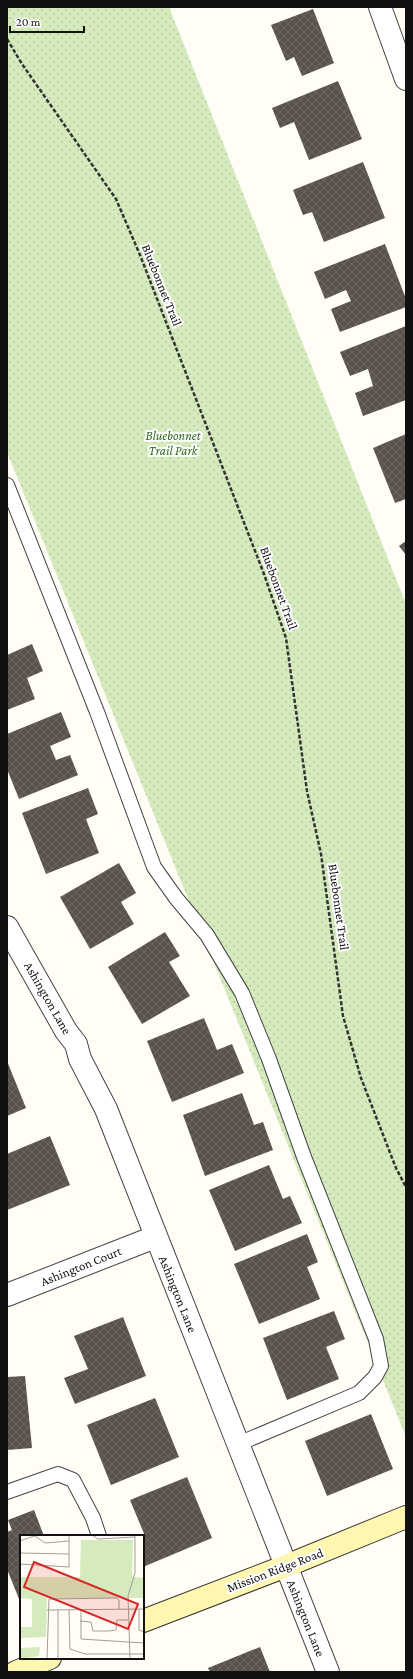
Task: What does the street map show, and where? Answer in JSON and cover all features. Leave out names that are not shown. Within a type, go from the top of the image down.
[{"type":"street","points":[[380,7],[406,79]]},
{"type":"street","name":"Ashington Lane","points":[[7,927],[66,1032],[76,1044],[80,1059],[106,1109],[328,1672]]},
{"type":"street","name":"Ashington Court","points":[[7,1295],[155,1236]]},
{"type":"street","name":"Mission Ridge Road","points":[[144,1621],[286,1566],[406,1517]]},
{"type":"street","points":[[16,1672],[48,1659]]},
{"type":"lane","points":[[7,485],[97,712],[154,867],[176,898],[206,935],[242,993],[269,1059],[304,1157],[376,1339],[380,1366],[376,1377],[359,1393],[238,1444]]},
{"type":"lane","points":[[7,1492],[58,1474],[73,1480],[93,1518],[99,1535]]},
{"type":"path","name":"Bluebonnet Trail","points":[[7,39],[22,64],[116,199],[143,262],[261,567],[286,638],[307,791],[321,854],[344,1016],[361,1078],[396,1168],[406,1187]]},
{"type":"green space","name":"Bluebonnet Trail Park","points":[[7,7],[169,7],[406,604],[406,1437],[7,452]]},
{"type":"building","points":[[313,9],[334,63],[302,76],[294,57],[286,61],[271,25]]},
{"type":"building","points":[[338,81],[362,139],[309,160],[294,122],[280,128],[272,108]]},
{"type":"building","points":[[363,162],[385,218],[324,242],[312,212],[303,215],[293,190]]},
{"type":"building","points":[[385,244],[406,299],[406,307],[340,332],[331,309],[351,301],[346,290],[325,299],[314,272]]},
{"type":"building","points":[[406,326],[406,400],[363,416],[355,393],[373,386],[368,369],[350,376],[340,352]]},
{"type":"building","points":[[406,434],[406,499],[395,503],[373,448]]},
{"type":"building","points":[[406,541],[406,555],[399,546]]},
{"type":"building","points":[[32,644],[43,671],[27,678],[35,699],[7,710],[7,655]]},
{"type":"building","points":[[61,712],[71,737],[50,746],[56,760],[70,755],[78,775],[19,799],[7,769],[7,734]]},
{"type":"building","points":[[88,788],[98,814],[86,819],[99,853],[46,874],[22,813]]},
{"type":"building","points":[[119,863],[136,893],[121,902],[134,924],[90,949],[60,897]]},
{"type":"building","points":[[165,932],[180,956],[169,962],[190,996],[142,1024],[108,967]]},
{"type":"building","points":[[204,1018],[217,1050],[232,1044],[244,1073],[172,1102],[147,1041]]},
{"type":"building","points":[[7,1061],[26,1108],[7,1116]]},
{"type":"building","points":[[242,1093],[254,1125],[263,1122],[273,1150],[205,1176],[183,1115]]},
{"type":"building","points":[[50,1136],[70,1185],[7,1210],[7,1154]]},
{"type":"building","points":[[269,1165],[283,1199],[290,1196],[302,1223],[235,1251],[209,1190]]},
{"type":"building","points":[[307,1234],[318,1262],[307,1267],[320,1299],[259,1324],[234,1264]]},
{"type":"building","points":[[334,1311],[345,1339],[326,1347],[339,1379],[287,1400],[263,1338]]},
{"type":"building","points":[[123,1317],[146,1376],[75,1404],[64,1378],[88,1369],[74,1336]]},
{"type":"building","points":[[25,1376],[32,1448],[7,1450],[7,1377]]},
{"type":"building","points":[[155,1398],[179,1457],[111,1485],[87,1425]]},
{"type":"building","points":[[371,1414],[393,1469],[327,1496],[305,1441]]},
{"type":"building","points":[[187,1477],[212,1538],[144,1567],[145,1536],[130,1500]]},
{"type":"building","points":[[34,1510],[44,1535],[20,1535],[19,1599],[7,1569],[7,1532],[12,1530],[8,1520]]},
{"type":"building","points":[[260,1647],[270,1672],[210,1672],[208,1668]]}]
